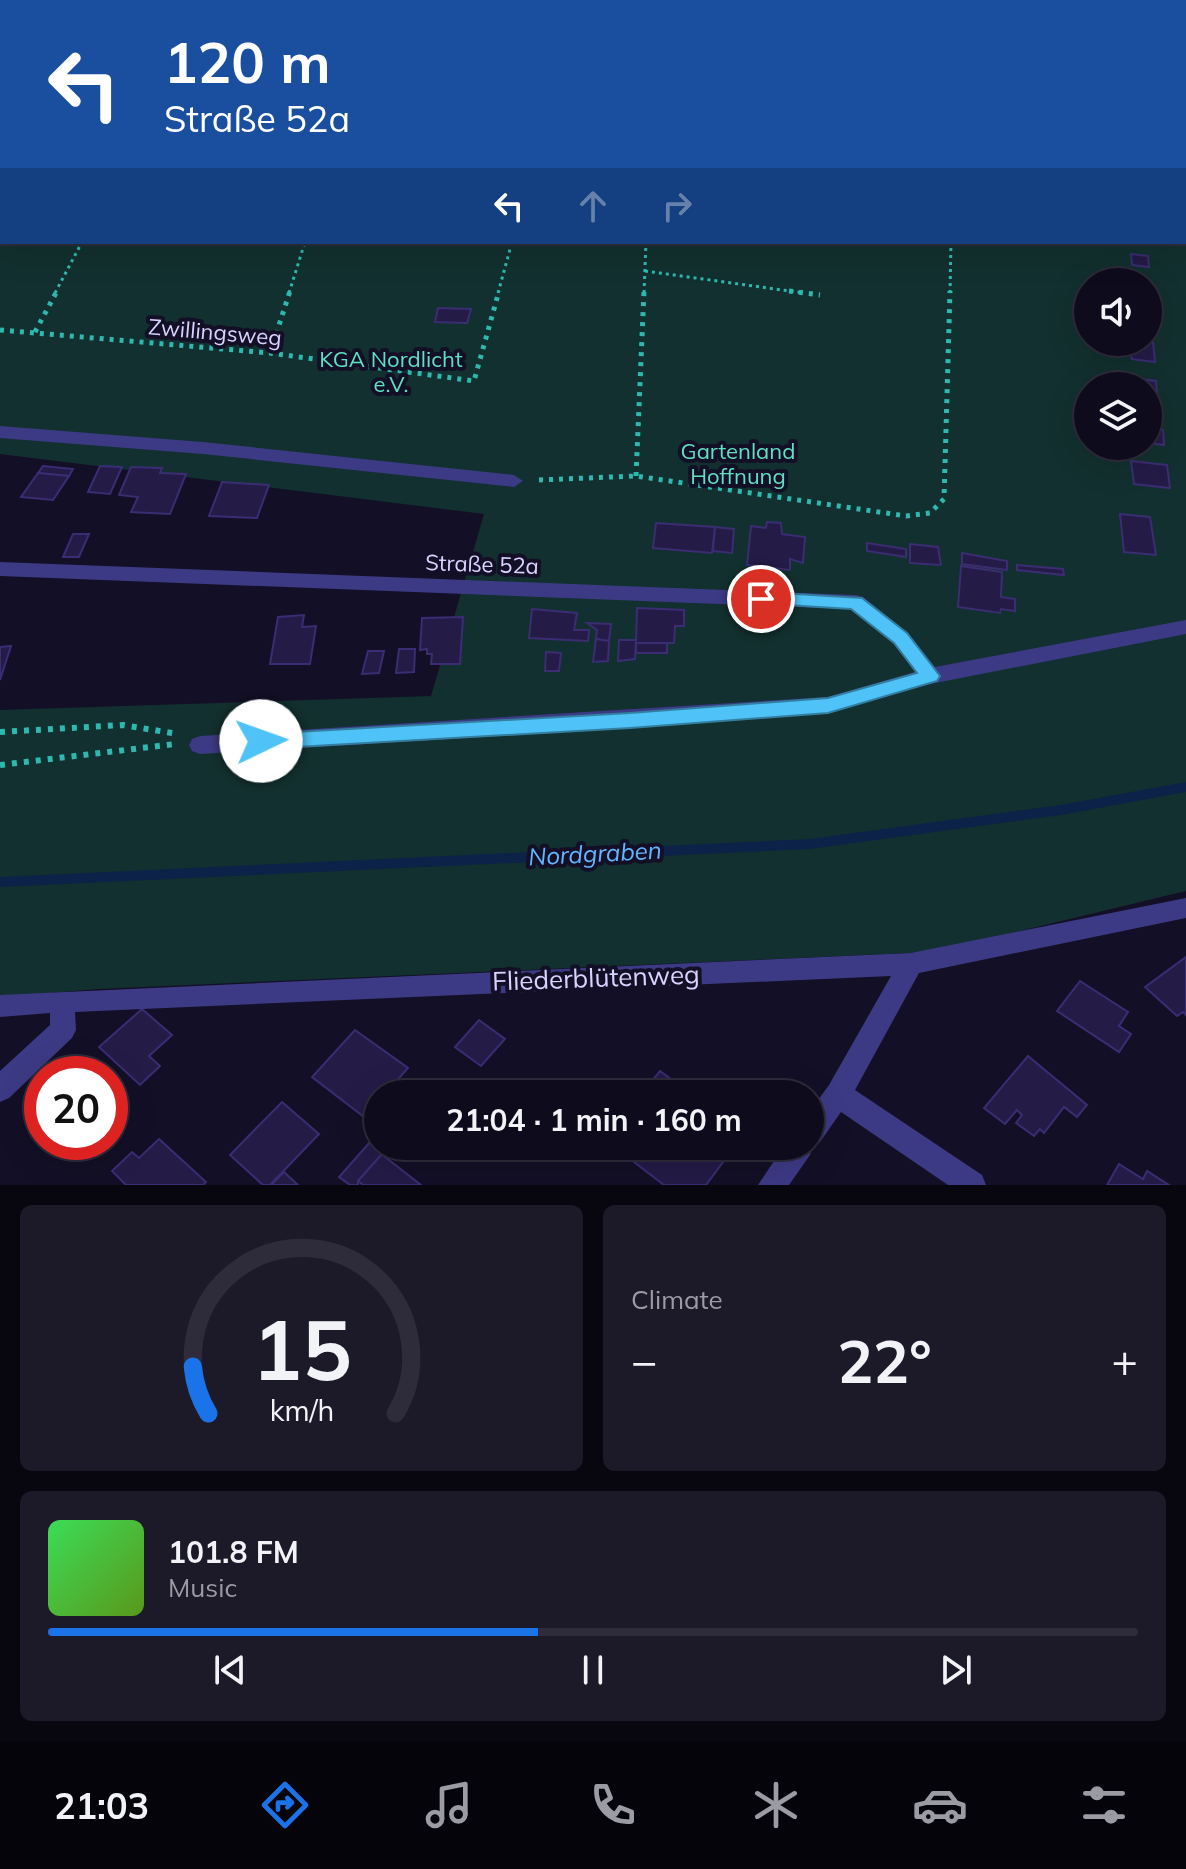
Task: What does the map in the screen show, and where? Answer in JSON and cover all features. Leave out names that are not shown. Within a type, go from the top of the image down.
[{"type":"street","points":[[0,432],[203,448],[514,481]]},
{"type":"street","name":"Straße 52a","points":[[0,569],[856,602],[901,638],[930,676]]},
{"type":"street","points":[[200,745],[828,705],[930,676],[1186,627]]},
{"type":"street","name":"Fliederblütenweg","points":[[0,1006],[911,964],[1186,908]]},
{"type":"street","points":[[824,1114],[911,964]]},
{"type":"street","points":[[0,1089],[63,1030],[62,1001]]},
{"type":"street","points":[[838,1094],[972,1185]]},
{"type":"street","points":[[772,1185],[790,1160]]},
{"type":"path","points":[[35,332],[81,244]]},
{"type":"path","points":[[270,353],[304,244]]},
{"type":"path","name":"Zwillingsweg","points":[[0,330],[270,353],[474,381],[511,244]]},
{"type":"path","points":[[636,476],[646,244]]},
{"type":"path","points":[[514,481],[636,476],[906,516],[930,513],[944,499],[951,244]]},
{"type":"path","points":[[645,271],[820,295]]},
{"type":"path","points":[[0,732],[123,725],[171,730],[200,745]]},
{"type":"path","points":[[0,765],[164,744],[200,745]]},
{"type":"green space","points":[[0,244],[1186,244],[1186,891],[933,952],[99,989],[0,997],[0,710],[431,696],[484,514],[0,454]]},
{"type":"building","points":[[1131,254],[1148,256],[1149,267],[1132,265]]},
{"type":"building","points":[[438,308],[471,309],[467,323],[435,322]]},
{"type":"building","points":[[1131,356],[1154,356],[1155,362],[1132,359]]},
{"type":"building","points":[[1131,461],[1167,465],[1170,488],[1134,484]]},
{"type":"building","points":[[43,466],[73,469],[69,476],[38,473]]},
{"type":"building","points":[[100,466],[122,467],[110,494],[88,492]]},
{"type":"building","points":[[131,467],[162,468],[160,473],[186,474],[170,514],[131,512],[138,497],[119,495]]},
{"type":"building","points":[[38,473],[69,476],[53,500],[21,497]]},
{"type":"building","points":[[222,482],[269,485],[257,518],[209,516]]},
{"type":"building","points":[[1120,514],[1150,517],[1156,555],[1124,552]]},
{"type":"building","points":[[767,522],[781,523],[782,534],[805,537],[803,563],[790,559],[790,570],[747,565],[751,526],[766,528]]},
{"type":"building","points":[[656,523],[715,527],[712,553],[653,548]]},
{"type":"building","points":[[715,527],[734,529],[732,553],[713,551]]},
{"type":"building","points":[[73,534],[89,534],[79,557],[63,557]]},
{"type":"building","points":[[867,543],[906,549],[906,557],[867,551]]},
{"type":"building","points":[[910,544],[938,547],[941,565],[910,563]]},
{"type":"building","points":[[962,553],[1007,561],[1007,570],[962,564]]},
{"type":"building","points":[[1017,565],[1063,569],[1064,575],[1017,570]]},
{"type":"building","points":[[961,566],[1002,572],[1001,597],[1015,599],[1015,611],[1001,609],[1000,613],[958,607]]},
{"type":"building","points":[[637,608],[684,610],[684,626],[675,626],[674,643],[636,643]]},
{"type":"building","points":[[532,609],[577,613],[574,630],[589,630],[588,641],[529,638]]},
{"type":"building","points":[[304,615],[302,627],[316,626],[310,664],[270,664],[278,617]]},
{"type":"building","points":[[463,617],[460,664],[431,664],[432,654],[427,654],[427,649],[420,650],[422,618]]},
{"type":"building","points":[[587,623],[611,624],[609,641],[596,639],[597,630]]},
{"type":"building","points":[[596,639],[609,641],[608,661],[593,662]]},
{"type":"building","points":[[619,640],[636,640],[635,659],[618,661]]},
{"type":"building","points":[[636,643],[667,643],[667,653],[636,653]]},
{"type":"building","points":[[11,646],[0,680],[0,647]]},
{"type":"building","points":[[399,649],[415,649],[414,672],[396,673]]},
{"type":"building","points":[[368,651],[384,651],[379,673],[362,674]]},
{"type":"building","points":[[546,652],[561,653],[559,671],[545,671]]},
{"type":"building","points":[[1186,957],[1186,1015],[1183,1012],[1177,1016],[1145,987]]},
{"type":"building","points":[[1080,981],[1128,1012],[1119,1026],[1131,1034],[1119,1052],[1057,1011]]},
{"type":"building","points":[[142,1009],[172,1035],[149,1056],[160,1066],[140,1085],[128,1074],[128,1056],[109,1056],[99,1047]]},
{"type":"building","points":[[479,1020],[505,1039],[481,1066],[455,1047]]},
{"type":"building","points":[[355,1030],[408,1068],[397,1080],[364,1080],[364,1117],[312,1077]]},
{"type":"building","points":[[1028,1056],[1087,1105],[1077,1117],[1064,1107],[1044,1133],[1040,1129],[1034,1136],[1016,1123],[1022,1115],[1017,1110],[1005,1124],[984,1108]]},
{"type":"building","points":[[660,1071],[672,1080],[653,1080]]},
{"type":"building","points":[[282,1102],[319,1134],[270,1185],[263,1185],[230,1155]]},
{"type":"building","points":[[159,1139],[206,1182],[203,1185],[126,1185],[112,1171],[124,1160],[128,1160],[132,1152],[139,1158]]},
{"type":"building","points":[[364,1149],[364,1160],[377,1160],[358,1185],[350,1185],[339,1177]]},
{"type":"building","points":[[377,1160],[390,1160],[421,1185],[363,1185],[358,1181]]},
{"type":"building","points":[[631,1160],[725,1160],[706,1185],[664,1185]]},
{"type":"building","points":[[1119,1164],[1143,1179],[1147,1171],[1169,1185],[1107,1185]]},
{"type":"building","points":[[284,1172],[298,1185],[271,1185]]},
{"type":"waterway","name":"Nordgraben","points":[[0,882],[810,844],[1061,810],[1186,787]]},
{"type":"route","points":[[261,741],[630,720],[828,705],[930,676],[901,638],[856,602],[761,599]]},
{"type":"park label","name":"KGA Nordlicht e.V.","points":[[391,372]]},
{"type":"park label","name":"Gartenland Hoffnung","points":[[738,464]]}]
